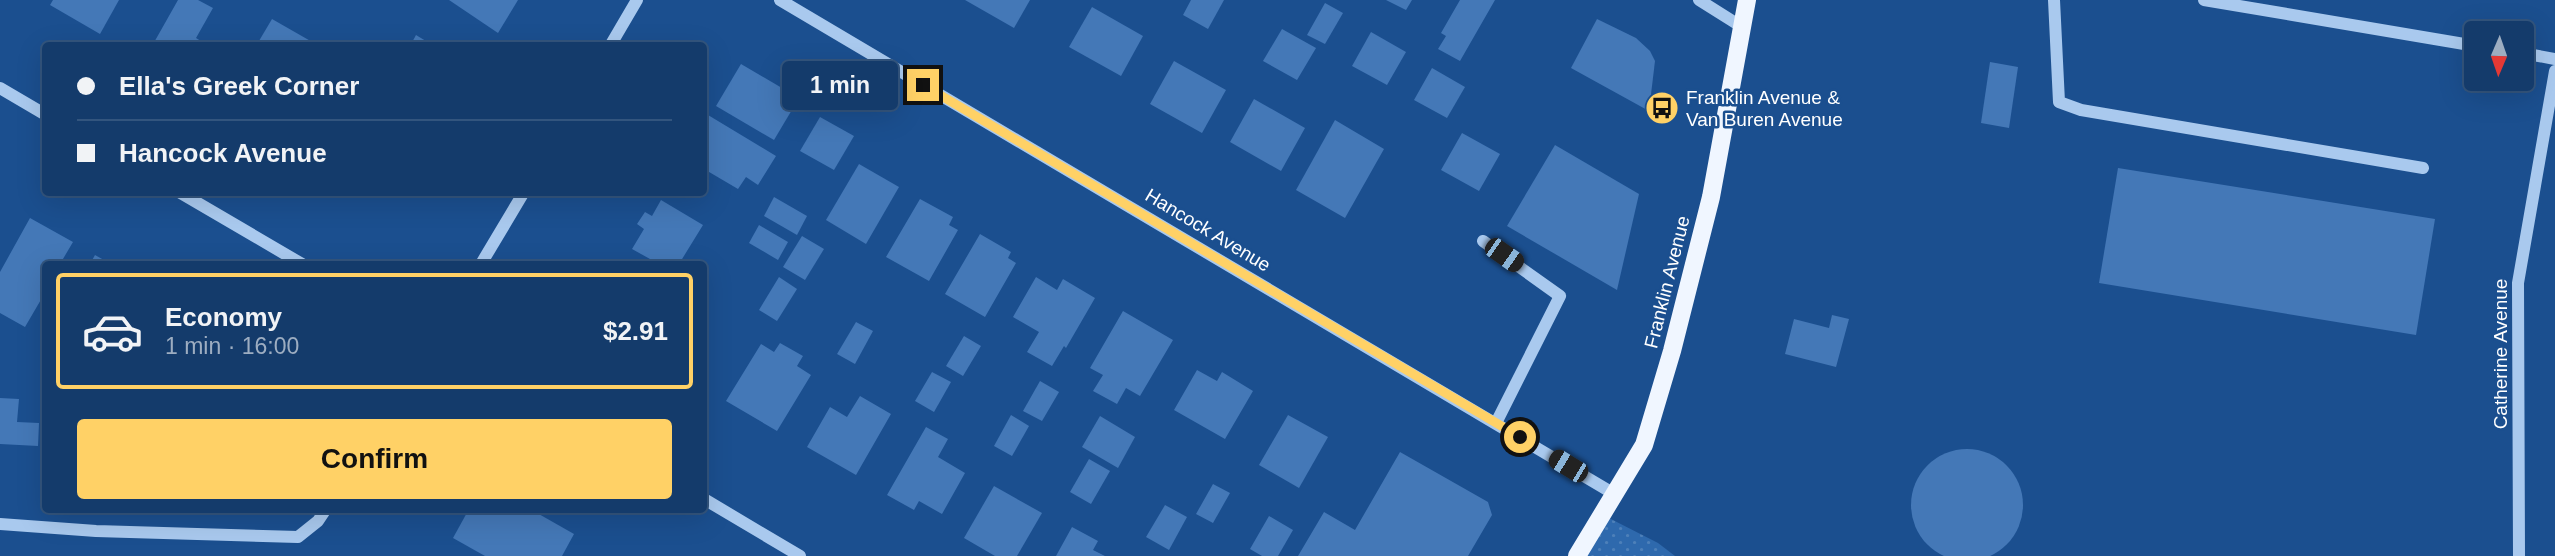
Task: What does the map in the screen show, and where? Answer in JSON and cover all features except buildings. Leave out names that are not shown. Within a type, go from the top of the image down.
[{"type":"main road","name":"Franklin Avenue","points":[[1577,556],[1644,445],[1672,351],[1711,197],[1747,0]]},
{"type":"street","points":[[612,42],[637,0]]},
{"type":"street","name":"Hancock Avenue","points":[[780,0],[1616,495]]},
{"type":"street","points":[[1699,0],[1742,27]]},
{"type":"street","points":[[2054,0],[2059,102],[2081,110],[2423,168]]},
{"type":"street","points":[[2204,0],[2464,44]]},
{"type":"street","points":[[2534,55],[2555,59]]},
{"type":"street","name":"Catherine Avenue","points":[[2519,556],[2518,283],[2555,71]]},
{"type":"street","points":[[0,88],[42,113]]},
{"type":"street","points":[[186,196],[297,261]]},
{"type":"street","points":[[483,261],[522,196]]},
{"type":"street","points":[[1483,241],[1560,296],[1496,423]]},
{"type":"street","points":[[707,501],[800,556]]},
{"type":"street","points":[[0,524],[96,531],[298,537],[318,521],[323,513]]},
{"type":"shaded area","points":[[1603,515],[1658,543],[1675,556],[1574,556]]},
{"type":"place","name":"Franklin Avenue & Van Buren Avenue","points":[[1662,108]]},
{"type":"route","points":[[923,85],[1520,437]]}]
